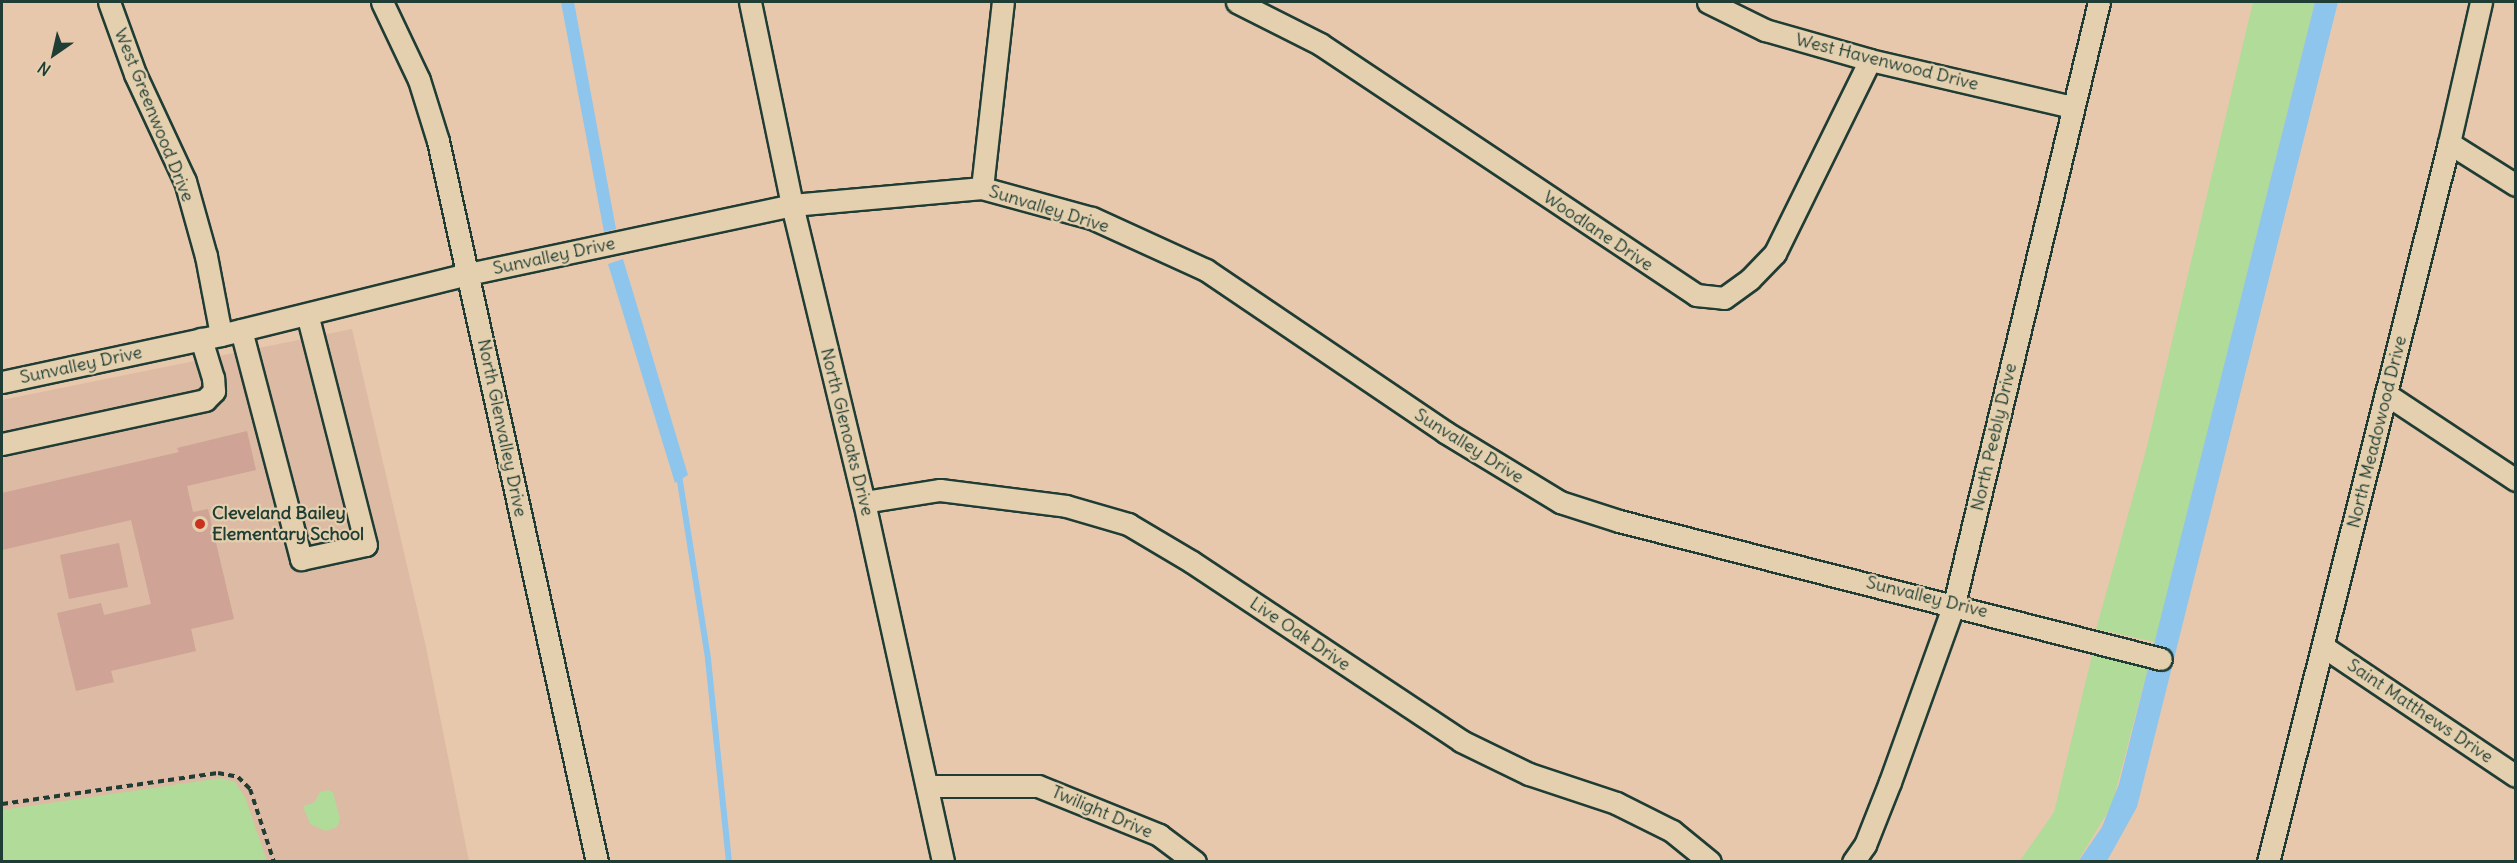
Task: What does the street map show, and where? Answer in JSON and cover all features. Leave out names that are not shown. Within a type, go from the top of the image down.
[{"type":"street","name":"West Greenwood Drive","points":[[109,2],[135,74],[185,181],[206,256],[221,334]]},
{"type":"street","name":"North Glenvalley Drive","points":[[382,2],[419,80],[435,130],[597,861]]},
{"type":"street","name":"North Glenoaks Drive","points":[[750,2],[792,205],[864,502],[944,861]]},
{"type":"street","points":[[982,188],[1003,2]]},
{"type":"street","name":"Woodlane Drive","points":[[1237,2],[1320,44],[1696,296],[1724,298],[1750,279],[1775,252],[1870,60]]},
{"type":"street","name":"West Havenwood Drive","points":[[1708,2],[1764,30],[1870,60],[2072,107]]},
{"type":"street","name":"North Peebly Drive","points":[[1853,861],[1865,844],[1890,782],[1954,603],[2099,2]]},
{"type":"street","name":"North Meadowood Drive","points":[[2268,861],[2324,647],[2449,143],[2481,2]]},
{"type":"street","points":[[2449,143],[2516,184]]},
{"type":"street","name":"Sunvalley Drive","points":[[2,382],[221,334],[468,274],[792,205],[982,188],[1092,218],[1206,270],[1445,432],[1560,502],[1619,520],[1954,603],[2161,659]]},
{"type":"street","points":[[221,334],[301,559],[366,545],[307,314]]},
{"type":"street","points":[[2,444],[205,400],[214,391],[213,378],[221,334]]},
{"type":"street","points":[[2386,394],[2516,480]]},
{"type":"street","name":"Live Oak Drive","points":[[864,502],[940,490],[1066,506],[1128,525],[1192,562],[1461,741],[1529,774],[1616,803],[1672,831],[1710,861]]},
{"type":"street","name":"Saint Matthews Drive","points":[[2324,647],[2516,776]]},
{"type":"street","name":"Twilight Drive","points":[[929,786],[1038,786],[1159,835],[1195,861]]},
{"type":"path","points":[[2,804],[218,773],[238,777],[250,789],[274,861]]},
{"type":"shaded area","name":"Cleveland Bailey Elementary School","points":[[352,329],[426,647],[469,861],[2,862],[2,400]]},
{"type":"green space","points":[[2253,2],[2315,2],[2155,642],[2096,629],[2146,450]]},
{"type":"green space","points":[[2092,655],[2148,668],[2112,805],[2078,861],[2019,862],[2054,812]]},
{"type":"green space","points":[[221,778],[235,782],[245,797],[267,861],[2,861],[2,810]]},
{"type":"green space","points":[[328,790],[333,792],[340,819],[337,827],[326,831],[310,824],[303,806],[314,803],[320,792]]},
{"type":"water","points":[[561,2],[574,2],[616,229],[604,232]]},
{"type":"water","points":[[2315,2],[2338,2],[2137,807],[2107,861],[2078,862],[2102,827],[2119,784]]},
{"type":"water","points":[[623,259],[688,475],[675,483],[608,264]]},
{"type":"building","points":[[247,431],[256,470],[187,486],[193,512],[208,509],[234,619],[191,629],[196,651],[111,671],[114,682],[76,691],[57,613],[101,603],[104,615],[151,604],[131,520],[2,550],[2,493],[179,452],[177,448]]},
{"type":"building","points":[[119,543],[128,587],[69,599],[60,555]]},
{"type":"waterway","points":[[679,475],[708,659],[729,862]]},
{"type":"place","name":"Cleveland Bailey Elementary School","points":[[200,524]]}]
